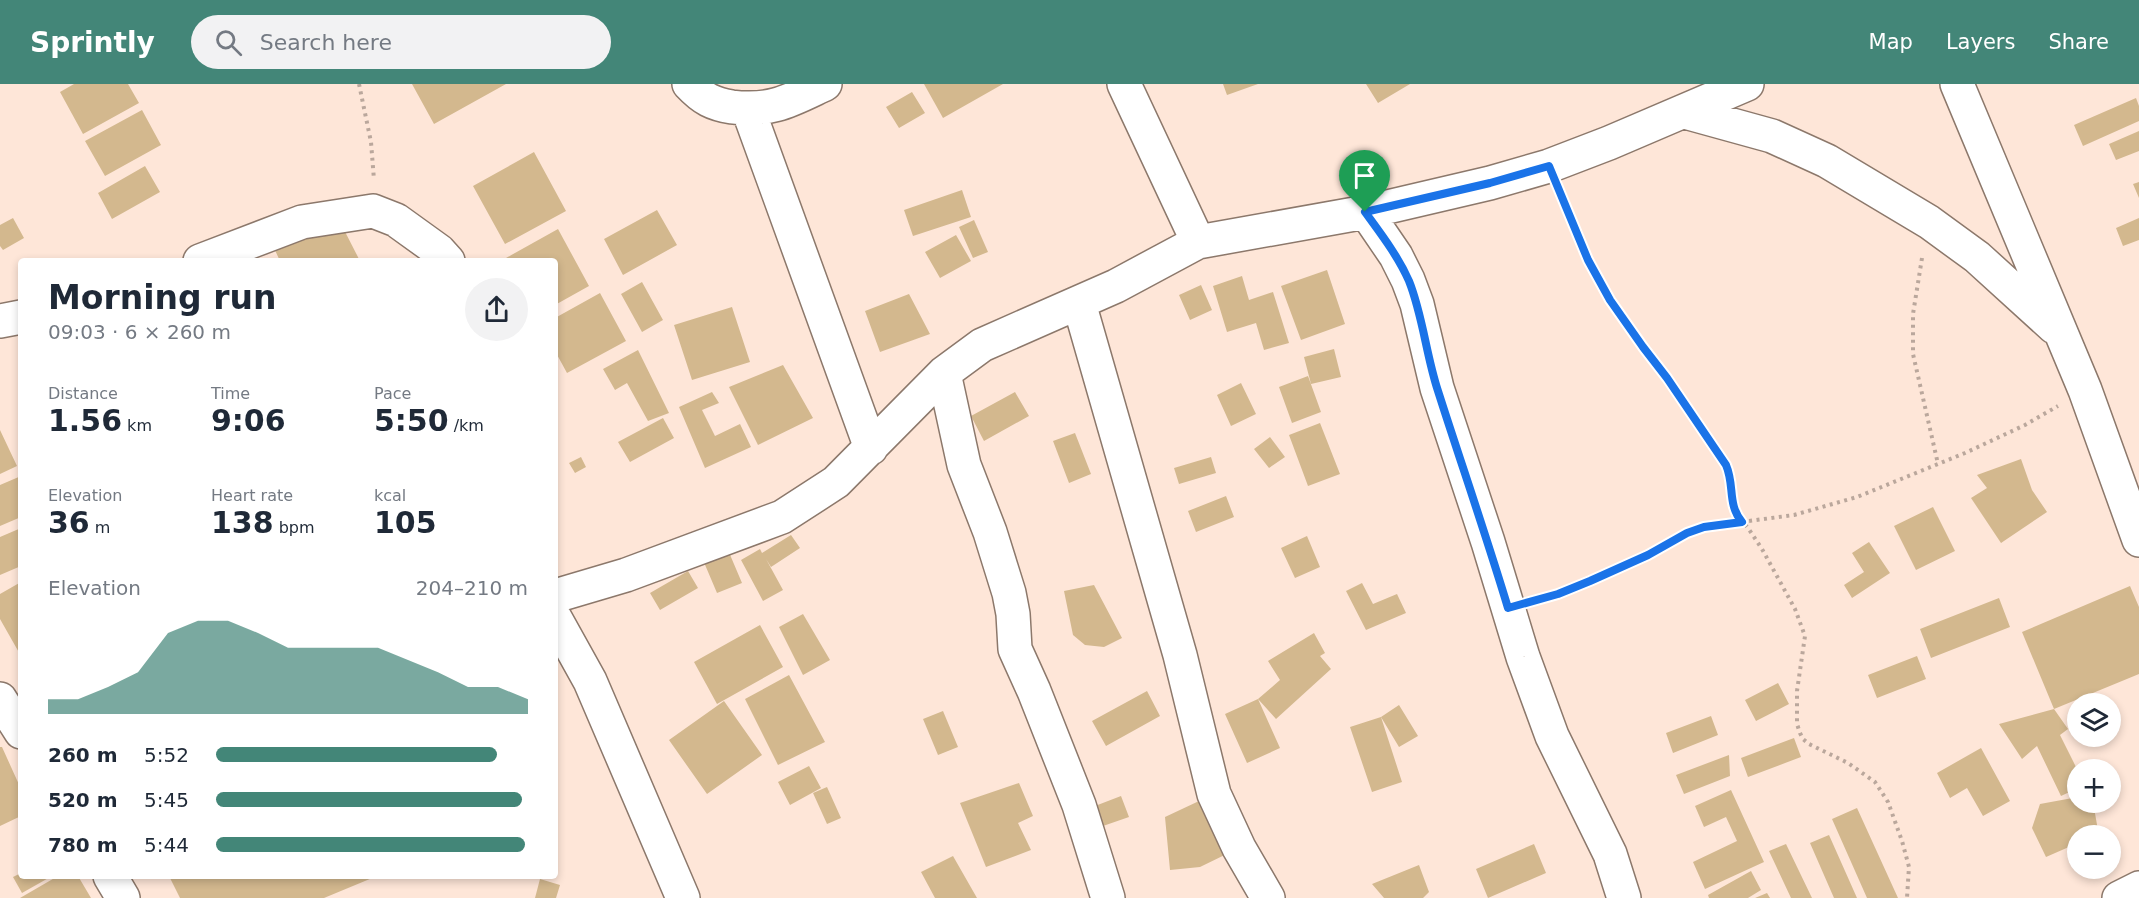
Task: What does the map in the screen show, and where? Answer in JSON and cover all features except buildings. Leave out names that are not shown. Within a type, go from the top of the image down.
[{"type":"street","points":[[689,84],[708,102],[748,109],[764,109],[825,84]]},
{"type":"street","points":[[1125,84],[1198,242]]},
{"type":"street","points":[[558,595],[626,575],[782,517],[836,482],[944,373],[982,345],[1116,286],[1198,242],[1365,212],[1490,183],[1549,166],[1685,112],[1747,84]]},
{"type":"street","points":[[1957,84],[2085,390],[2139,540]]},
{"type":"street","points":[[748,109],[871,448]]},
{"type":"street","points":[[1685,112],[1772,136],[1827,161],[1929,222],[1977,258],[2062,334]]},
{"type":"street","points":[[208,258],[302,222],[373,211],[396,220],[445,258]]},
{"type":"street","points":[[1365,212],[1396,256],[1408,280],[1417,304],[1437,388],[1552,736],[1610,854],[1624,898]]},
{"type":"street","points":[[1079,303],[1180,655],[1214,794],[1239,848],[1268,898]]},
{"type":"street","points":[[0,321],[18,318]]},
{"type":"street","points":[[944,373],[964,465],[990,532],[1009,593],[1015,649],[1079,805],[1108,898]]},
{"type":"street","points":[[558,623],[590,681],[682,898]]},
{"type":"street","points":[[0,699],[18,727]]},
{"type":"street","points":[[112,879],[123,898]]},
{"type":"street","points":[[2119,898],[2139,888]]},
{"type":"path","points":[[359,84],[371,142],[374,178],[373,211]]},
{"type":"path","points":[[1549,166],[1588,260],[1610,300],[1726,465],[1731,476],[1734,511],[1762,549],[1795,609],[1805,636],[1797,691],[1797,724],[1800,733],[1809,744],[1848,763],[1875,783],[1888,802],[1909,867],[1907,898]]},
{"type":"path","points":[[1929,222],[1913,314],[1912,354],[1938,464]]},
{"type":"path","points":[[1508,608],[1558,594],[1590,581],[1648,555],[1687,533],[1704,527],[1812,511],[1857,497],[2025,425],[2085,390]]},
{"type":"route","points":[[1549,166],[1588,260],[1610,300],[1726,465],[1731,476],[1732,504],[1742,522],[1704,527],[1687,533],[1648,555],[1590,581],[1558,594],[1508,608],[1437,388],[1417,304],[1396,256],[1365,212],[1490,183],[1549,166]]}]
